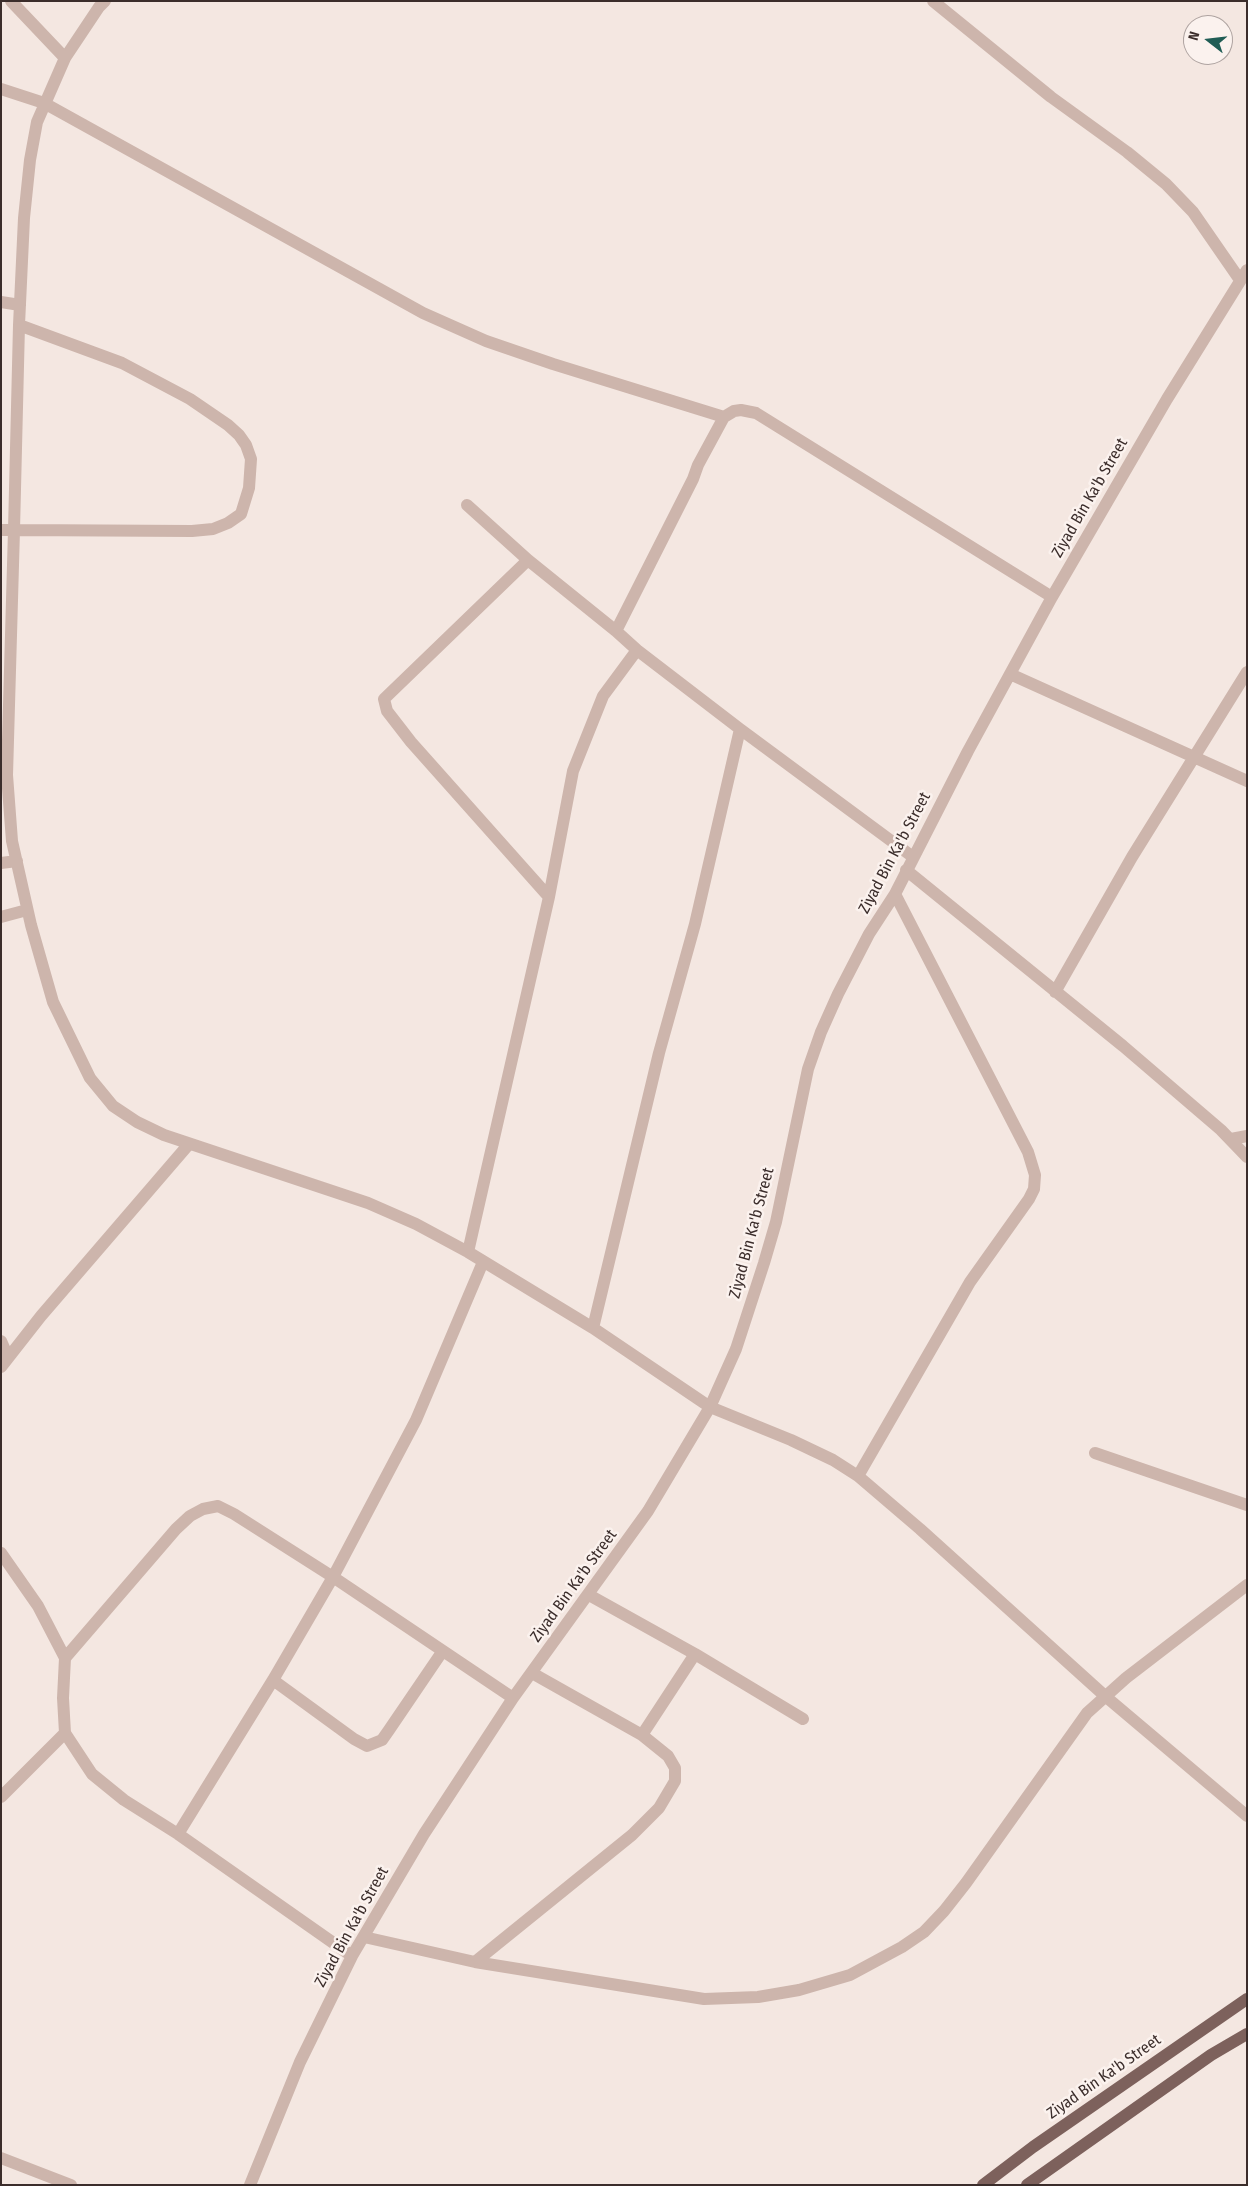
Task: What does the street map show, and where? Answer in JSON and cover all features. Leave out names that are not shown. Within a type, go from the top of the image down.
[{"type":"main road","name":"Ziyad Bin Ka'b Street","points":[[983,2185],[1033,2147],[1247,1999]]},
{"type":"main road","points":[[1027,2185],[1211,2055],[1247,2034]]},
{"type":"street","points":[[11,1],[65,58]]},
{"type":"street","points":[[105,1],[65,58],[44,103],[30,160],[24,218],[7,530],[7,775],[12,841],[27,910],[53,1002],[90,1078],[113,1106],[137,1122],[164,1136],[368,1203],[416,1224],[468,1252],[592,1328],[710,1407],[791,1440],[833,1460],[858,1476],[1105,1696],[1247,1816]]},
{"type":"street","points":[[933,1],[1044,92],[1127,152],[1166,184],[1193,212],[1243,275]]},
{"type":"street","points":[[1,89],[44,103],[423,313],[502,347],[724,418]]},
{"type":"street","name":"Ziyad Bin Ka'b Street","points":[[250,2185],[300,2062],[352,1956],[424,1834],[512,1698],[589,1595],[648,1510],[710,1407],[736,1349],[764,1263],[776,1222],[808,1069],[821,1032],[838,994],[860,951],[895,894],[1052,597],[1116,484],[1243,275]]},
{"type":"street","points":[[1,302],[20,305]]},
{"type":"street","points":[[7,530],[192,531],[213,528],[228,523],[241,514],[249,488],[251,459],[246,445],[239,435],[190,399],[122,363],[19,325]]},
{"type":"street","points":[[616,631],[693,479],[698,465],[724,418],[734,411],[741,410],[766,418],[1052,597]]},
{"type":"street","points":[[467,505],[528,560],[637,650],[913,857]]},
{"type":"street","points":[[528,560],[386,696],[383,702],[387,711],[411,742],[548,897]]},
{"type":"street","points":[[468,1252],[548,897],[573,772],[603,696],[637,650]]},
{"type":"street","points":[[1055,992],[1132,858],[1247,672]]},
{"type":"street","points":[[1010,674],[1247,781]]},
{"type":"street","points":[[592,1328],[659,1053],[695,924],[740,729]]},
{"type":"street","points":[[1,863],[17,861]]},
{"type":"street","points":[[906,870],[1123,1046],[1231,1139],[1247,1157]]},
{"type":"street","points":[[858,1476],[970,1282],[1029,1200],[1034,1189],[1035,1175],[1028,1152],[895,894]]},
{"type":"street","points":[[1,917],[27,910]]},
{"type":"street","points":[[1231,1139],[1247,1136]]},
{"type":"street","points":[[4,1362],[41,1316],[189,1144]]},
{"type":"street","points":[[178,1834],[273,1680],[333,1577],[416,1420],[483,1262]]},
{"type":"street","points":[[1,1341],[4,1362]]},
{"type":"street","points":[[1095,1453],[1247,1505]]},
{"type":"street","points":[[65,1658],[176,1529],[190,1516],[203,1509],[218,1506],[234,1514],[333,1577],[512,1698]]},
{"type":"street","points":[[1,1553],[38,1606],[65,1658],[63,1698],[65,1734],[92,1774],[124,1800],[178,1834],[352,1956]]},
{"type":"street","points":[[364,1937],[475,1962],[704,1999],[758,1997],[791,1992],[850,1975],[902,1947],[924,1932],[944,1911],[1088,1712],[1126,1678],[1247,1585]]},
{"type":"street","points":[[589,1595],[695,1654],[803,1719]]},
{"type":"street","points":[[273,1680],[354,1740],[367,1746],[374,1744],[386,1735],[442,1652]]},
{"type":"street","points":[[642,1735],[695,1654]]},
{"type":"street","points":[[475,1962],[632,1836],[659,1808],[675,1781],[675,1768],[668,1756],[642,1735],[532,1673]]},
{"type":"street","points":[[1,1797],[65,1734]]},
{"type":"street","points":[[1,2158],[71,2185]]}]
